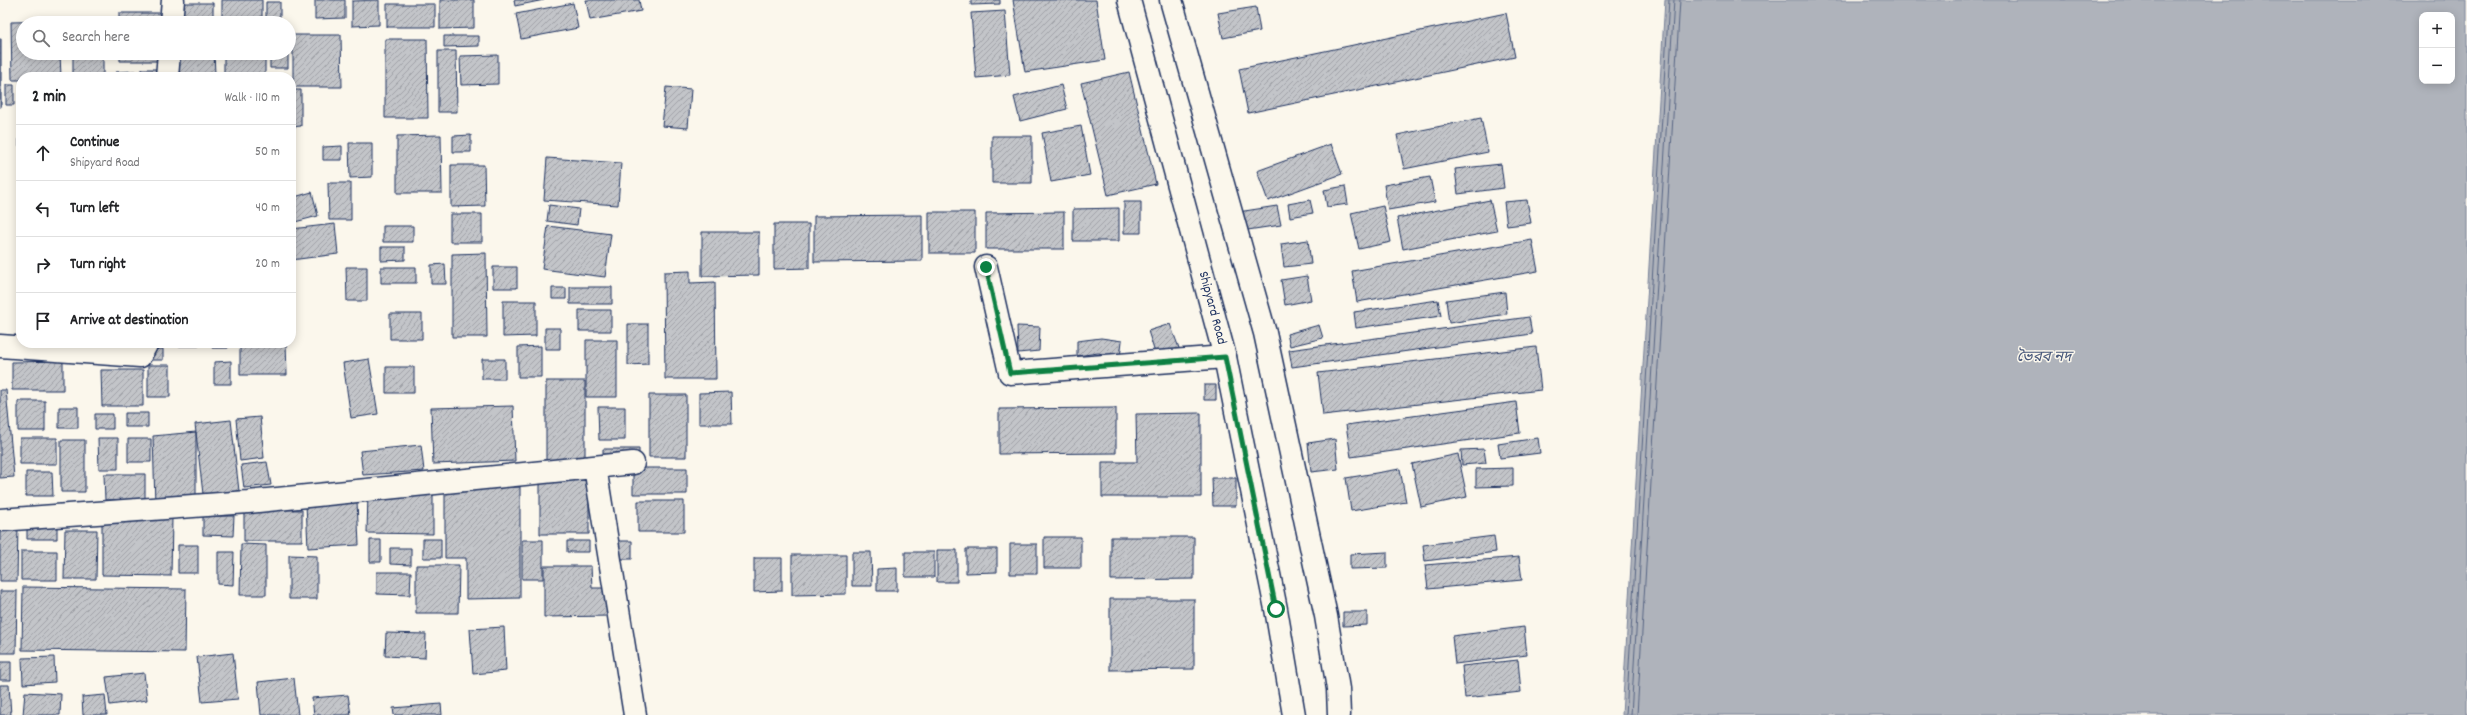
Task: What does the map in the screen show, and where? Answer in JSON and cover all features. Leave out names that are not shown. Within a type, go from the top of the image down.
[{"type":"main road","points":[[172,16],[173,0]]},
{"type":"main road","name":"Shipyard Road","points":[[1129,0],[1225,357],[1276,609],[1294,715]]},
{"type":"main road","points":[[1170,0],[1265,333],[1326,616],[1338,689],[1339,715]]},
{"type":"main road","points":[[168,72],[169,60]]},
{"type":"main road","points":[[986,267],[1010,373],[1225,357]]},
{"type":"main road","points":[[0,346],[16,347]]},
{"type":"main road","points":[[28,348],[140,356],[144,348]]},
{"type":"main road","points":[[0,520],[248,502],[633,463]]},
{"type":"main road","points":[[595,467],[635,715]]},
{"type":"water","name":"ভৈরব নদ","points":[[1665,0],[2467,0],[2467,715],[1622,715]]},
{"type":"building","points":[[222,0],[262,0],[262,16],[222,16]]},
{"type":"building","points":[[315,0],[345,0],[345,18],[315,19]]},
{"type":"building","points":[[379,0],[379,25],[352,26],[352,1]]},
{"type":"building","points":[[440,0],[474,0],[474,28],[440,29]]},
{"type":"building","points":[[514,0],[544,0],[515,6]]},
{"type":"building","points":[[586,0],[639,0],[641,11],[590,20]]},
{"type":"building","points":[[971,0],[1000,0],[1000,4],[971,5]]},
{"type":"building","points":[[1013,0],[1096,0],[1105,60],[1025,72]]},
{"type":"building","points":[[266,2],[280,2],[280,16],[266,16]]},
{"type":"building","points":[[171,3],[213,3],[213,16],[171,16]]},
{"type":"building","points":[[573,3],[578,28],[521,39],[516,14]]},
{"type":"building","points":[[387,4],[435,4],[435,27],[387,27]]},
{"type":"building","points":[[1256,7],[1260,31],[1223,38],[1218,13]]},
{"type":"building","points":[[1005,11],[1010,75],[976,78],[971,13]]},
{"type":"building","points":[[119,13],[165,13],[165,16],[119,16]]},
{"type":"building","points":[[1506,13],[1515,57],[1248,113],[1239,69]]},
{"type":"building","points":[[11,22],[16,22],[16,60],[60,60],[61,72],[16,72],[16,80],[12,80]]},
{"type":"building","points":[[296,35],[341,35],[342,87],[296,87],[296,72],[293,72],[293,60],[296,60]]},
{"type":"building","points":[[444,36],[479,36],[479,46],[444,47]]},
{"type":"building","points":[[1,39],[1,107],[0,107]]},
{"type":"building","points":[[385,39],[427,39],[428,118],[385,118]]},
{"type":"building","points":[[438,51],[456,51],[457,112],[438,112]]},
{"type":"building","points":[[498,55],[498,84],[461,85],[460,56]]},
{"type":"building","points":[[73,60],[103,60],[103,72],[73,72]]},
{"type":"building","points":[[120,60],[165,60],[165,61]]},
{"type":"building","points":[[171,60],[214,60],[215,72],[172,72]]},
{"type":"building","points":[[224,60],[265,60],[265,72],[224,72]]},
{"type":"building","points":[[270,60],[288,60],[288,68],[270,68]]},
{"type":"building","points":[[142,69],[159,69],[159,72],[142,72]]},
{"type":"building","points":[[1129,72],[1156,184],[1108,195],[1081,83]]},
{"type":"building","points":[[6,85],[14,85],[14,105],[6,105]]},
{"type":"building","points":[[1061,85],[1067,109],[1020,121],[1014,97]]},
{"type":"building","points":[[666,87],[691,89],[688,128],[662,126]]},
{"type":"building","points":[[296,90],[301,90],[301,126],[296,126]]},
{"type":"building","points":[[1481,118],[1488,152],[1404,169],[1397,135]]},
{"type":"building","points":[[1081,126],[1090,175],[1051,182],[1042,133]]},
{"type":"building","points":[[441,135],[442,193],[397,193],[397,136]]},
{"type":"building","points":[[471,135],[471,152],[453,152],[453,136]]},
{"type":"building","points":[[992,136],[1032,136],[1032,183],[992,183]]},
{"type":"building","points":[[349,143],[372,143],[372,177],[350,178]]},
{"type":"building","points":[[1331,144],[1342,174],[1268,201],[1257,171]]},
{"type":"building","points":[[342,146],[342,160],[323,160],[323,147]]},
{"type":"building","points":[[547,158],[621,163],[618,205],[544,200]]},
{"type":"building","points":[[1501,164],[1504,188],[1458,194],[1455,169]]},
{"type":"building","points":[[451,165],[484,165],[485,206],[451,207]]},
{"type":"building","points":[[1430,177],[1435,202],[1388,210],[1384,185]]},
{"type":"building","points":[[328,183],[351,183],[351,220],[329,220]]},
{"type":"building","points":[[1345,186],[1348,204],[1327,207],[1324,190]]},
{"type":"building","points":[[312,192],[318,216],[296,222],[296,197]]},
{"type":"building","points":[[1310,200],[1313,213],[1290,217],[1288,204]]},
{"type":"building","points":[[1490,200],[1497,231],[1403,249],[1397,218]]},
{"type":"building","points":[[1527,200],[1531,223],[1507,226],[1504,202]]},
{"type":"building","points":[[1124,202],[1141,202],[1141,233],[1124,233]]},
{"type":"building","points":[[549,205],[579,209],[577,225],[547,221]]},
{"type":"building","points":[[1277,206],[1281,225],[1241,231],[1238,212]]},
{"type":"building","points":[[1383,206],[1391,242],[1359,249],[1351,213]]},
{"type":"building","points":[[1119,208],[1119,241],[1073,241],[1073,209]]},
{"type":"building","points":[[929,212],[975,212],[975,253],[929,253]]},
{"type":"building","points":[[1064,212],[1064,249],[986,249],[986,213]]},
{"type":"building","points":[[450,214],[482,214],[482,242],[450,242]]},
{"type":"building","points":[[922,215],[922,261],[814,262],[814,216]]},
{"type":"building","points":[[335,224],[338,254],[296,259],[296,228]]},
{"type":"building","points":[[774,224],[809,224],[809,268],[774,269]]},
{"type":"building","points":[[383,226],[413,226],[413,242],[383,242]]},
{"type":"building","points":[[548,226],[611,234],[605,277],[542,269]]},
{"type":"building","points":[[702,232],[759,232],[759,275],[702,276]]},
{"type":"building","points":[[1308,240],[1311,264],[1284,267],[1281,244]]},
{"type":"building","points":[[1532,240],[1538,271],[1357,302],[1352,271]]},
{"type":"building","points":[[381,247],[405,247],[405,260],[381,261]]},
{"type":"building","points":[[486,253],[487,337],[452,337],[452,254]]},
{"type":"building","points":[[445,264],[446,284],[431,284],[431,265]]},
{"type":"building","points":[[346,267],[367,267],[367,301],[347,301]]},
{"type":"building","points":[[381,267],[416,267],[416,283],[381,283]]},
{"type":"building","points":[[493,267],[517,267],[517,288],[493,288]]},
{"type":"building","points":[[690,271],[690,283],[715,282],[716,379],[665,379],[664,272]]},
{"type":"building","points":[[1307,276],[1311,300],[1285,305],[1281,280]]},
{"type":"building","points":[[570,287],[612,287],[612,304],[570,304]]},
{"type":"building","points":[[552,288],[566,288],[566,299],[552,299]]},
{"type":"building","points":[[1505,292],[1507,314],[1449,323],[1446,300]]},
{"type":"building","points":[[1438,300],[1441,316],[1356,328],[1354,312]]},
{"type":"building","points":[[503,301],[536,301],[536,336],[503,337]]},
{"type":"building","points":[[579,310],[611,310],[611,331],[579,331]]},
{"type":"building","points":[[390,314],[422,314],[422,339],[390,339]]},
{"type":"building","points":[[1529,317],[1532,334],[1292,367],[1289,350]]},
{"type":"building","points":[[628,324],[648,324],[648,364],[628,365]]},
{"type":"building","points":[[1170,324],[1179,348],[1156,356],[1148,331]]},
{"type":"building","points":[[1319,325],[1323,338],[1290,346],[1287,334]]},
{"type":"building","points":[[1017,326],[1040,327],[1039,351],[1018,353]]},
{"type":"building","points":[[545,328],[560,328],[560,349],[545,349]]},
{"type":"building","points":[[1101,338],[1122,341],[1120,357],[1098,353],[1077,356],[1077,341]]},
{"type":"building","points":[[586,340],[617,340],[617,397],[586,397]]},
{"type":"building","points":[[541,346],[541,377],[518,377],[518,347]]},
{"type":"building","points":[[1536,347],[1541,390],[1323,415],[1318,373]]},
{"type":"building","points":[[240,348],[286,348],[287,375],[240,375]]},
{"type":"building","points":[[146,349],[163,349],[163,360],[146,360]]},
{"type":"building","points":[[369,359],[378,414],[351,418],[343,363]]},
{"type":"building","points":[[482,359],[505,359],[505,379],[482,379]]},
{"type":"building","points":[[63,361],[63,390],[12,390],[12,362]]},
{"type":"building","points":[[231,361],[231,384],[214,384],[214,362]]},
{"type":"building","points":[[148,365],[170,365],[170,397],[148,397]]},
{"type":"building","points":[[386,367],[414,367],[414,393],[386,393]]},
{"type":"building","points":[[101,370],[143,370],[143,406],[102,406]]},
{"type":"building","points":[[546,381],[585,381],[585,462],[546,462]]},
{"type":"building","points":[[1204,385],[1216,385],[1216,400],[1204,400]]},
{"type":"building","points":[[0,390],[6,390],[14,477],[0,478]]},
{"type":"building","points":[[731,392],[732,424],[699,424],[699,393]]},
{"type":"building","points":[[649,395],[686,395],[686,457],[649,457]]},
{"type":"building","points":[[18,401],[45,401],[45,431],[18,431]]},
{"type":"building","points":[[1516,402],[1520,433],[1351,457],[1346,425]]},
{"type":"building","points":[[513,406],[515,461],[433,464],[431,408]]},
{"type":"building","points":[[59,407],[78,407],[78,428],[59,428]]},
{"type":"building","points":[[598,407],[625,407],[625,440],[599,440]]},
{"type":"building","points":[[1116,408],[1116,453],[999,454],[999,409]]},
{"type":"building","points":[[125,413],[148,413],[148,427],[125,427]]},
{"type":"building","points":[[1201,413],[1201,497],[1102,497],[1102,462],[1137,462],[1136,414]]},
{"type":"building","points":[[95,414],[113,414],[113,429],[95,429]]},
{"type":"building","points":[[260,417],[264,458],[240,461],[236,419]]},
{"type":"building","points":[[231,420],[239,491],[203,494],[195,424]]},
{"type":"building","points":[[196,432],[196,500],[155,504],[153,436]]},
{"type":"building","points":[[20,438],[57,438],[57,464],[20,464]]},
{"type":"building","points":[[98,438],[118,438],[118,469],[99,469]]},
{"type":"building","points":[[1538,438],[1540,453],[1500,458],[1498,444]]},
{"type":"building","points":[[128,439],[151,439],[151,462],[128,462]]},
{"type":"building","points":[[1335,439],[1338,469],[1311,472],[1308,443]]},
{"type":"building","points":[[61,440],[85,440],[85,492],[61,492]]},
{"type":"building","points":[[421,445],[424,471],[363,475],[360,451]]},
{"type":"building","points":[[603,449],[639,449],[639,458],[603,458]]},
{"type":"building","points":[[1484,449],[1486,463],[1462,465],[1461,450]]},
{"type":"building","points":[[1458,454],[1467,497],[1421,507],[1412,464]]},
{"type":"building","points":[[267,462],[271,485],[244,488],[241,465]]},
{"type":"building","points":[[633,468],[687,468],[687,494],[633,494]]},
{"type":"building","points":[[1513,468],[1513,486],[1476,487],[1476,469]]},
{"type":"building","points":[[1400,469],[1406,502],[1351,511],[1346,478]]},
{"type":"building","points":[[26,472],[52,472],[53,496],[26,496]]},
{"type":"building","points":[[104,474],[145,474],[145,499],[105,500]]},
{"type":"building","points":[[1212,478],[1236,478],[1236,506],[1213,506]]},
{"type":"building","points":[[540,480],[589,480],[589,534],[540,534]]},
{"type":"building","points":[[520,487],[520,598],[466,599],[466,558],[445,558],[445,488]]},
{"type":"building","points":[[368,493],[433,493],[433,534],[367,533]]},
{"type":"building","points":[[357,501],[359,545],[308,548],[306,504]]},
{"type":"building","points":[[638,501],[684,501],[684,532],[638,532]]},
{"type":"building","points":[[244,509],[302,510],[302,541],[244,541]]},
{"type":"building","points":[[102,516],[172,517],[171,576],[102,575]]},
{"type":"building","points":[[203,516],[234,516],[233,536],[203,535]]},
{"type":"building","points":[[27,522],[57,522],[57,539],[27,539]]},
{"type":"building","points":[[18,525],[17,581],[0,581],[0,526]]},
{"type":"building","points":[[65,530],[97,530],[96,579],[64,579]]},
{"type":"building","points":[[1494,536],[1496,552],[1425,561],[1423,545]]},
{"type":"building","points":[[1044,537],[1081,537],[1081,568],[1044,568]]},
{"type":"building","points":[[1111,537],[1194,537],[1194,579],[1111,580]]},
{"type":"building","points":[[423,539],[441,539],[441,558],[423,558]]},
{"type":"building","points":[[370,540],[381,540],[381,562],[370,562]]},
{"type":"building","points":[[522,540],[543,540],[543,579],[522,579]]},
{"type":"building","points":[[567,541],[589,541],[589,552],[567,552]]},
{"type":"building","points":[[619,541],[632,541],[632,559],[619,559]]},
{"type":"building","points":[[241,544],[266,545],[266,595],[240,595]]},
{"type":"building","points":[[1010,544],[1037,544],[1037,574],[1010,574]]},
{"type":"building","points":[[178,545],[198,545],[198,573],[178,573]]},
{"type":"building","points":[[390,548],[411,548],[411,565],[390,564]]},
{"type":"building","points":[[966,549],[997,549],[997,572],[966,573]]},
{"type":"building","points":[[937,550],[957,550],[957,582],[937,582]]},
{"type":"building","points":[[21,551],[57,551],[57,580],[21,580]]},
{"type":"building","points":[[218,552],[234,552],[233,585],[218,584]]},
{"type":"building","points":[[852,552],[871,552],[872,586],[852,586]]},
{"type":"building","points":[[905,552],[934,552],[934,577],[905,577]]},
{"type":"building","points":[[1387,552],[1387,568],[1350,569],[1350,554]]},
{"type":"building","points":[[289,555],[317,556],[317,599],[289,599]]},
{"type":"building","points":[[792,555],[846,555],[846,594],[792,595]]},
{"type":"building","points":[[1519,557],[1522,580],[1428,589],[1425,565]]},
{"type":"building","points":[[754,558],[782,558],[782,591],[754,592]]},
{"type":"building","points":[[416,565],[459,565],[458,613],[416,613]]},
{"type":"building","points":[[544,566],[591,566],[592,588],[611,588],[611,616],[544,617]]},
{"type":"building","points":[[897,568],[897,591],[877,591],[877,569]]},
{"type":"building","points":[[377,572],[411,572],[410,595],[377,594]]},
{"type":"building","points":[[23,587],[186,589],[185,652],[22,650]]},
{"type":"building","points":[[0,591],[17,591],[16,653],[0,653]]},
{"type":"building","points":[[1110,599],[1194,599],[1194,669],[1110,670]]},
{"type":"building","points":[[1343,612],[1367,612],[1367,625],[1343,626]]},
{"type":"building","points":[[504,627],[506,671],[473,674],[470,629]]},
{"type":"building","points":[[1524,627],[1527,655],[1455,664],[1452,636]]},
{"type":"building","points":[[386,633],[426,634],[425,658],[385,656]]},
{"type":"building","points":[[233,653],[238,699],[202,702],[197,657]]},
{"type":"building","points":[[54,657],[55,682],[23,684],[22,658]]},
{"type":"building","points":[[1518,660],[1521,692],[1465,698],[1462,666]]},
{"type":"building","points":[[0,662],[11,662],[11,680],[0,680]]},
{"type":"building","points":[[144,673],[147,700],[110,705],[106,677]]},
{"type":"building","points":[[294,678],[298,715],[261,715],[258,682]]},
{"type":"building","points":[[0,685],[9,685],[11,715],[0,715]]},
{"type":"building","points":[[25,692],[61,694],[60,715],[23,715]]},
{"type":"building","points":[[105,695],[107,715],[83,715],[82,697]]},
{"type":"building","points":[[348,695],[351,715],[314,715],[312,698]]},
{"type":"building","points":[[441,704],[442,715],[394,715],[393,708]]},
{"type":"route","points":[[986,267],[1010,373],[1225,357],[1276,609]]}]
